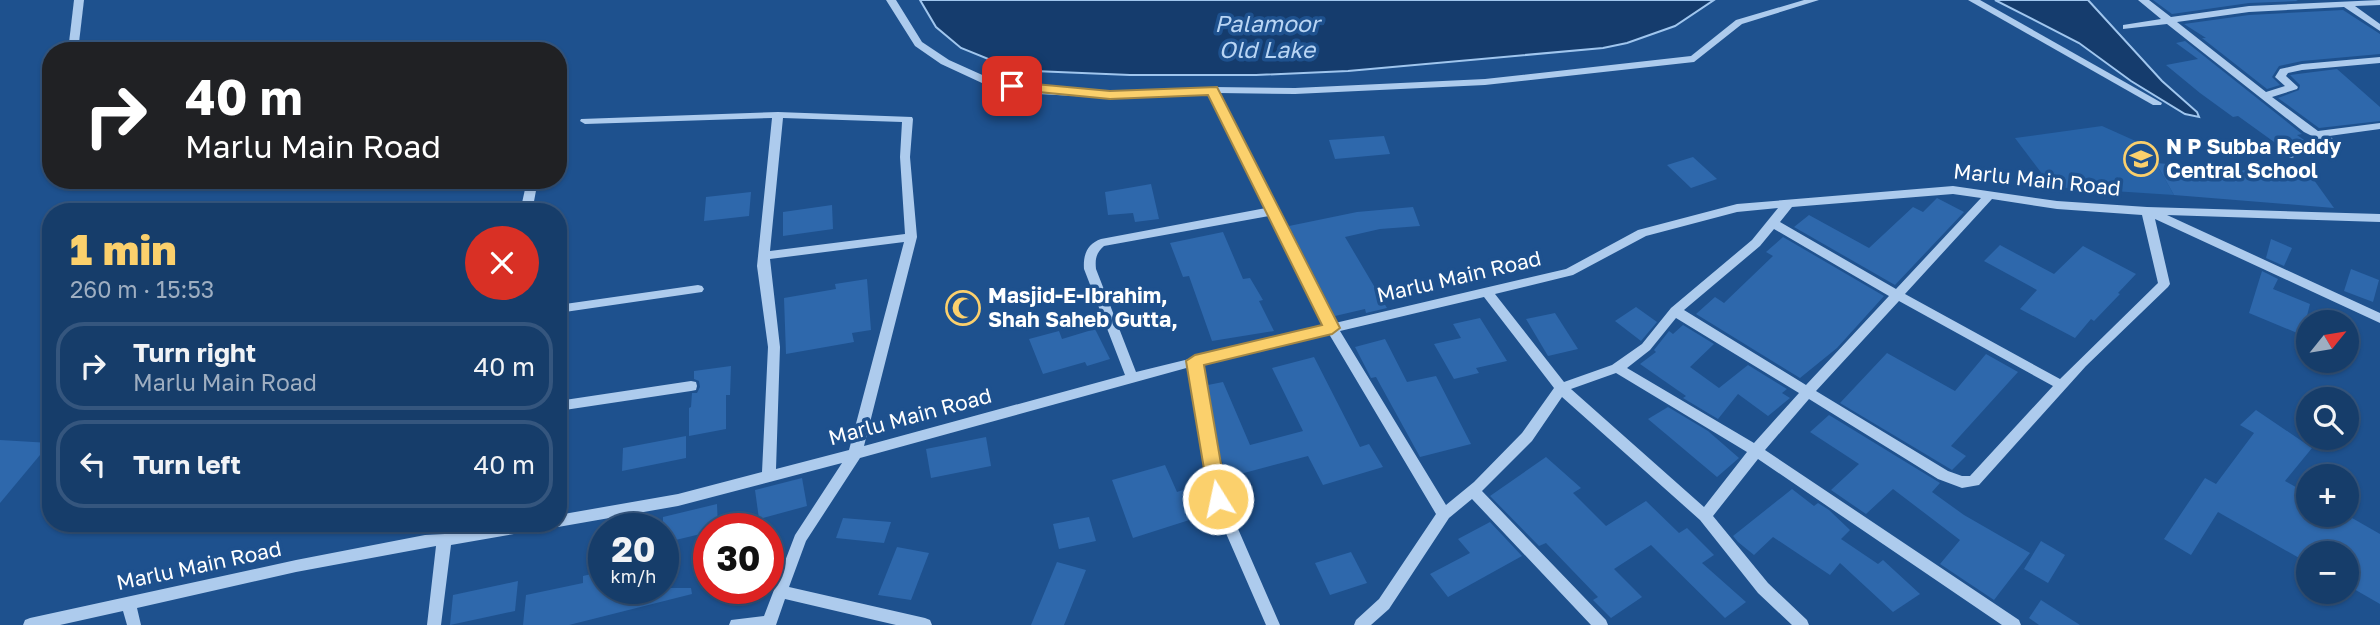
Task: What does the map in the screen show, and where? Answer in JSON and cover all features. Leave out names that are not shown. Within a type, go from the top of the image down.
[{"type":"street","points":[[74,42],[79,0]]},
{"type":"street","points":[[891,0],[918,44],[945,62],[986,81],[1038,90],[1110,95],[1212,90],[1295,91],[1485,82],[1694,59],[1739,22],[1814,0]]},
{"type":"street","points":[[1973,0],[2157,103]]},
{"type":"street","points":[[2143,0],[2263,96],[2332,142],[2291,154]]},
{"type":"street","points":[[2126,27],[2249,9],[2380,2]]},
{"type":"street","points":[[2336,3],[2380,28]]},
{"type":"street","points":[[2263,96],[2293,87],[2280,77],[2284,71],[2380,60]]},
{"type":"street","points":[[1212,90],[1332,328],[1444,514]]},
{"type":"street","points":[[769,476],[774,347],[764,256],[778,115]]},
{"type":"street","points":[[586,121],[778,115],[908,119],[905,157],[911,237],[855,454],[800,540],[784,584]]},
{"type":"street","points":[[2317,134],[2380,126]]},
{"type":"street","name":"Marlu Main Road","points":[[567,519],[678,500],[1195,361],[1569,272],[1642,233],[1737,208],[1953,190],[2057,205],[2147,211],[2380,218]]},
{"type":"street","points":[[1705,516],[1808,391],[1990,195]]},
{"type":"street","points":[[1361,625],[1384,604],[1444,514],[1473,491],[1527,438],[1561,388],[1616,368],[1646,347],[1675,311],[1731,267],[1789,203]]},
{"type":"street","points":[[1132,378],[1090,269],[1089,258],[1093,248],[1101,243],[1273,211]]},
{"type":"street","points":[[2147,211],[2306,281],[2380,318]]},
{"type":"street","points":[[1675,311],[1943,475],[1962,482],[1974,481],[2061,385],[2164,284],[2147,211]]},
{"type":"street","points":[[1773,223],[2061,385]]},
{"type":"street","points":[[764,256],[911,237]]},
{"type":"street","points":[[567,308],[698,289]]},
{"type":"street","points":[[1487,292],[1561,388],[1705,516],[1763,588],[1802,625]]},
{"type":"street","points":[[1195,361],[1218,499],[1273,625]]},
{"type":"street","points":[[1616,368],[1756,451],[2014,625]]},
{"type":"street","points":[[567,405],[691,386]]},
{"type":"street","points":[[1473,491],[1601,625]]},
{"type":"street","points":[[434,625],[447,540],[451,532]]},
{"type":"street","name":"Marlu Main Road","points":[[30,625],[64,620],[296,566],[425,541],[492,532]]},
{"type":"street","points":[[784,593],[925,625]]},
{"type":"street","points":[[128,603],[134,625]]},
{"type":"street","points":[[736,625],[769,623],[776,604]]},
{"type":"shaded area","points":[[2102,126],[2140,143],[2152,156],[2174,195],[2052,187],[2015,138]]},
{"type":"water","name":"Palamoor Old Lake","points":[[920,0],[1714,0],[1675,26],[1627,43],[1603,48],[1348,71],[1256,75],[1130,75],[1034,71],[1008,67],[961,48],[936,27]]},
{"type":"water","points":[[1995,0],[2088,0],[2199,117],[2185,114],[2131,81],[2079,43]]},
{"type":"building","points":[[2153,0],[2298,1],[2249,3],[2172,14]]},
{"type":"building","points":[[2343,10],[2380,34],[2380,54],[2302,61],[2279,66],[2272,77],[2280,85],[2267,89],[2202,38],[2206,38],[2184,24],[2249,15]]},
{"type":"building","points":[[2185,41],[2302,134],[2297,135],[2307,142],[2281,147],[2238,116],[2233,117],[2166,65],[2198,59],[2176,43]]},
{"type":"building","points":[[2337,69],[2380,107],[2380,121],[2319,128],[2278,98],[2299,90],[2300,85],[2290,75]]},
{"type":"building","points":[[1384,136],[1390,154],[1335,159],[1329,140]]},
{"type":"building","points":[[1693,157],[1717,179],[1691,188],[1667,165]]},
{"type":"building","points":[[2156,163],[2311,176],[2334,208],[2174,195]]},
{"type":"building","points":[[1151,184],[1159,219],[1135,222],[1133,213],[1108,215],[1105,192]]},
{"type":"building","points":[[751,192],[749,216],[704,221],[706,197]]},
{"type":"building","points":[[1937,198],[1964,212],[1895,285],[1794,227],[1809,215],[1869,248],[1913,207],[1923,212]]},
{"type":"building","points":[[832,205],[833,229],[783,236],[783,212]]},
{"type":"building","points":[[1413,207],[1420,226],[1380,229],[1345,237],[1387,308],[1366,313],[1365,309],[1335,316],[1289,226],[1357,212]]},
{"type":"building","points":[[1223,232],[1243,279],[1250,278],[1263,300],[1259,301],[1274,331],[1212,341],[1189,276],[1183,277],[1170,243]]},
{"type":"building","points":[[1783,237],[1884,296],[1837,348],[1800,378],[1696,314],[1715,297],[1724,303],[1773,256],[1766,252]]},
{"type":"building","points":[[2271,239],[2292,248],[2284,266],[2266,258]]},
{"type":"building","points":[[2000,245],[2054,274],[2083,246],[2136,274],[2118,293],[2120,294],[2094,321],[2091,319],[2075,338],[2020,309],[2037,290],[1984,261]]},
{"type":"building","points":[[2351,269],[2379,280],[2373,302],[2344,291]]},
{"type":"building","points":[[2262,271],[2278,279],[2273,289],[2310,304],[2308,310],[2296,310],[2296,333],[2249,313]]},
{"type":"building","points":[[867,279],[871,330],[852,333],[854,342],[786,354],[784,298],[836,289],[835,284]]},
{"type":"building","points":[[1636,307],[1657,322],[1641,341],[1615,321]]},
{"type":"building","points":[[1555,313],[1578,349],[1548,356],[1526,319]]},
{"type":"building","points":[[1480,318],[1507,361],[1476,368],[1479,373],[1454,379],[1434,344],[1461,338],[1453,324]]},
{"type":"building","points":[[1683,325],[1714,344],[1690,367],[1719,388],[1748,365],[1787,389],[1782,393],[1790,398],[1768,416],[1738,394],[1718,419],[1683,398],[1686,396],[1640,364],[1656,352],[1654,350],[1669,331],[1673,334]]},
{"type":"building","points":[[1095,329],[1110,359],[1087,366],[1085,362],[1043,374],[1029,339],[1059,331],[1062,339]]},
{"type":"building","points":[[1385,339],[1407,382],[1436,376],[1471,444],[1420,457],[1376,377],[1371,378],[1355,347]]},
{"type":"building","points":[[1887,353],[1955,391],[1986,354],[2018,372],[1951,446],[1966,456],[1952,470],[1840,403]]},
{"type":"building","points":[[1314,357],[1360,447],[1369,444],[1383,467],[1323,485],[1308,456],[1229,477],[1221,459],[1208,385],[1223,382],[1250,445],[1303,431],[1272,368]]},
{"type":"building","points":[[731,366],[730,395],[726,395],[726,429],[689,436],[692,393],[697,393],[700,387],[699,381],[694,379],[694,371]]},
{"type":"building","points":[[1668,407],[1708,431],[1739,458],[1717,477],[1648,419]]},
{"type":"building","points":[[2256,410],[2296,437],[2296,450],[2310,450],[2296,464],[2285,481],[2296,487],[2296,527],[2359,527],[2359,522],[2380,534],[2380,604],[2359,592],[2359,541],[2296,541],[2296,556],[2218,512],[2191,555],[2164,539],[2205,478],[2216,484],[2254,433],[2240,425]]},
{"type":"building","points":[[1829,415],[1940,483],[1932,492],[1964,515],[2030,553],[1994,600],[1940,564],[1960,540],[1893,489],[1866,514],[1831,490],[1859,464],[1810,432]]},
{"type":"building","points":[[686,436],[686,458],[622,471],[623,448]]},
{"type":"building","points":[[986,437],[991,466],[931,478],[926,449]]},
{"type":"building","points":[[0,440],[42,443],[42,453],[0,503]]},
{"type":"building","points":[[1546,457],[1581,488],[1573,493],[1606,526],[1646,501],[1679,533],[1687,528],[1714,555],[1702,563],[1746,602],[1725,618],[1651,545],[1614,569],[1642,597],[1611,618],[1593,600],[1598,597],[1546,543],[1539,546],[1490,496]]},
{"type":"building","points":[[1165,465],[1177,492],[1192,487],[1205,515],[1133,538],[1112,480]]},
{"type":"building","points":[[802,478],[807,506],[781,513],[758,513],[755,490]]},
{"type":"building","points":[[1792,489],[1814,506],[1818,503],[1829,510],[1850,530],[1841,539],[1878,564],[1883,560],[1920,594],[1893,612],[1840,563],[1830,575],[1773,537],[1754,555],[1738,542],[1733,536]]},
{"type":"building","points":[[717,504],[717,513],[693,513],[693,536],[679,539],[679,513]]},
{"type":"building","points":[[1089,517],[1096,541],[1059,549],[1053,524]]},
{"type":"building","points":[[843,518],[891,522],[884,543],[836,538]]},
{"type":"building","points":[[1490,522],[1522,556],[1448,597],[1430,574],[1470,553],[1458,539]]},
{"type":"building","points":[[2041,541],[2065,555],[2048,583],[2024,569]]},
{"type":"building","points":[[897,547],[929,553],[911,600],[878,595]]},
{"type":"building","points":[[1351,552],[1367,583],[1330,595],[1315,563]]},
{"type":"building","points":[[1057,562],[1086,570],[1064,625],[1031,625]]},
{"type":"building","points":[[588,575],[588,604],[652,604],[569,625],[523,625],[526,595],[583,583],[583,576]]},
{"type":"building","points":[[518,581],[515,611],[450,625],[453,595]]},
{"type":"building","points":[[679,588],[691,588],[692,594],[679,597]]},
{"type":"building","points":[[2041,600],[2080,625],[2039,625],[2029,618]]},
{"type":"place","name":"N P Subba Reddy Central School","points":[[2141,159]]},
{"type":"place","name":"Masjid-E-Ibrahim, Shah Saheb Gutta,","points":[[963,308]]},
{"type":"route","points":[[1012,86],[1110,95],[1212,90],[1332,328],[1195,361],[1218,499]]}]
